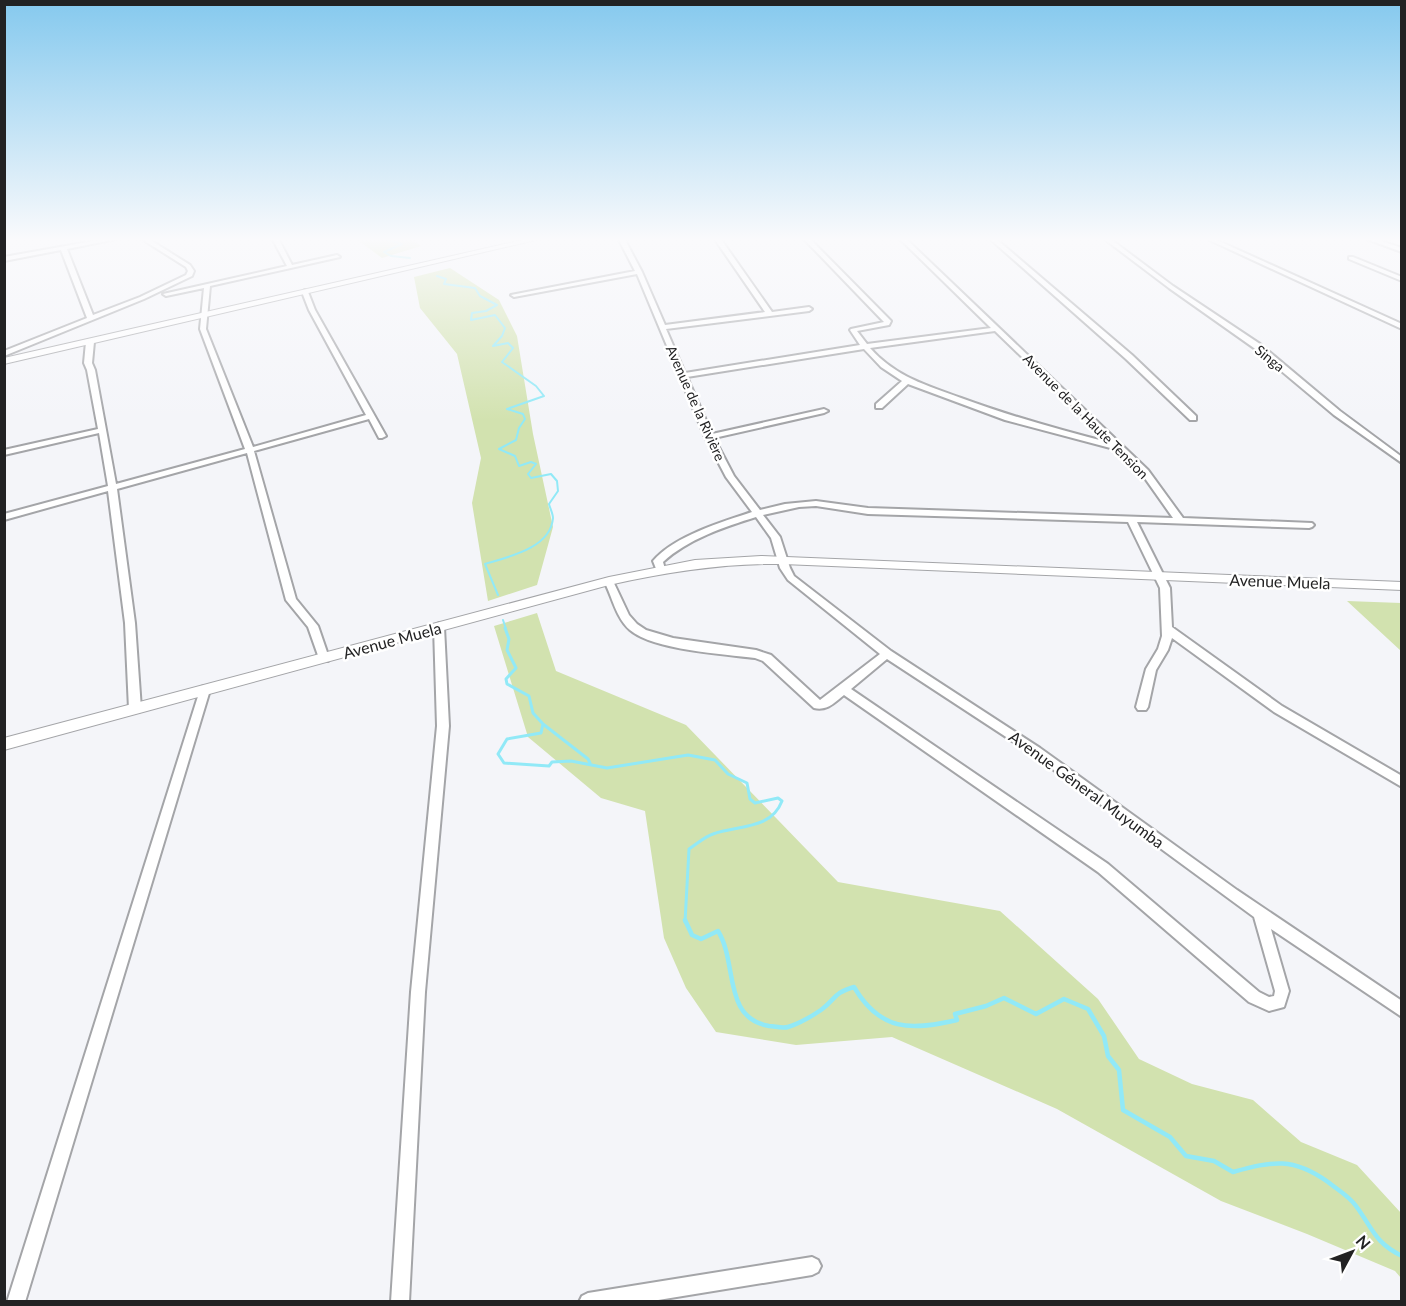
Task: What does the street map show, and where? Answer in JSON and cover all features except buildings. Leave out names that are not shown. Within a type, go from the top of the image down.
[{"type":"street","points":[[83,299],[91,319]]},
{"type":"street","points":[[4,354],[140,299]]},
{"type":"street","points":[[206,299],[203,329],[250,450],[291,600],[313,626],[324,658]]},
{"type":"street","points":[[4,361],[276,299]]},
{"type":"street","points":[[308,299],[382,436]]},
{"type":"street","name":"Avenue de la Rivière","points":[[650,299],[709,437],[730,477],[775,537],[783,560]]},
{"type":"street","points":[[760,299],[770,314]]},
{"type":"street","points":[[866,299],[888,321],[887,324],[854,329],[875,359],[907,381],[1008,418],[1118,448]]},
{"type":"street","name":"Avenue de la Haute Tension","points":[[966,299],[1145,472],[1181,522]]},
{"type":"street","points":[[1062,299],[1129,357],[1193,418]]},
{"type":"street","name":"Singa","points":[[1189,299],[1249,340],[1337,413],[1401,461]]},
{"type":"street","points":[[1340,299],[1401,327]]},
{"type":"street","points":[[662,327],[809,309]]},
{"type":"street","points":[[684,375],[864,346],[998,329]]},
{"type":"street","points":[[90,342],[88,363],[112,488],[132,631],[135,709]]},
{"type":"street","points":[[879,406],[907,381]]},
{"type":"street","points":[[709,437],[824,411]]},
{"type":"street","points":[[4,517],[372,416]]},
{"type":"street","points":[[4,453],[102,430]]},
{"type":"street","points":[[660,568],[658,561],[662,556],[681,544],[757,515],[784,507],[814,503],[868,511],[1309,525]]},
{"type":"street","points":[[1131,520],[1166,592],[1167,629],[1163,650],[1151,669],[1142,707]]},
{"type":"street","name":"Avenue Muela","points":[[4,744],[609,581],[660,568],[721,561],[783,560],[1401,586]]},
{"type":"street","name":"Avenue Géneral Muyumba","points":[[783,560],[791,578],[887,654],[1036,751],[1260,914],[1401,1010]]},
{"type":"street","points":[[609,581],[626,618],[636,629],[655,638],[756,654],[767,658],[818,705],[825,704],[887,654]]},
{"type":"street","points":[[400,1302],[418,992],[443,726],[439,627]]},
{"type":"street","points":[[1167,629],[1278,709],[1401,782]]},
{"type":"street","points":[[843,688],[1103,868],[1254,998],[1269,1004],[1279,1002],[1282,991],[1260,914]]},
{"type":"street","points":[[16,1302],[205,690]]},
{"type":"street","points":[[588,1302],[812,1266]]},
{"type":"green space","points":[[418,299],[497,299],[517,336],[533,434],[553,527],[537,585],[488,601],[472,503],[481,458],[457,354],[420,308]]},
{"type":"green space","points":[[1347,601],[1401,603],[1401,651]]},
{"type":"green space","points":[[537,613],[556,671],[686,725],[838,882],[1000,911],[1098,999],[1139,1059],[1192,1084],[1253,1100],[1301,1142],[1357,1165],[1401,1213],[1401,1278],[1395,1271],[1221,1201],[1057,1109],[892,1037],[796,1045],[716,1032],[686,988],[664,938],[645,811],[601,798],[528,737],[494,626]]},
{"type":"waterway","points":[[486,299],[497,305],[486,311],[472,313],[471,320],[495,315],[505,328],[502,336],[493,346],[508,343],[513,348],[502,362],[536,386],[544,396],[507,409],[523,414],[525,419],[519,428],[516,440],[499,449],[515,456],[519,466],[531,462],[536,464],[528,474],[531,478],[551,474],[557,481],[558,491],[549,504],[553,518],[545,537],[527,550],[485,564],[498,595]]},
{"type":"waterway","points":[[503,620],[506,629]]},
{"type":"waterway","points":[[505,628],[509,639],[507,650],[516,668],[506,679],[507,684],[529,696],[533,713],[543,724]]},
{"type":"waterway","points":[[543,724],[588,759],[590,763]]},
{"type":"waterway","points":[[543,724],[541,733],[507,739],[498,754],[504,763],[549,766],[552,762],[571,761],[607,768],[688,755],[715,760],[728,774],[747,783],[750,799],[755,803],[778,798],[782,801],[777,810],[762,822],[713,834],[689,849],[685,920]]},
{"type":"waterway","points":[[685,920],[692,935],[701,939],[718,931],[728,958],[737,1001],[754,1021],[769,1026],[786,1028],[796,1024],[821,1010],[842,992],[854,987],[874,1012],[886,1020],[911,1026],[925,1026],[957,1020],[955,1014],[986,1006],[1004,998],[1036,1014],[1064,999],[1088,1009],[1104,1036],[1108,1056],[1119,1070],[1123,1110],[1170,1137],[1186,1156],[1214,1161],[1233,1172],[1260,1165],[1282,1164],[1304,1168],[1316,1174],[1350,1199],[1380,1241],[1402,1256]]}]
